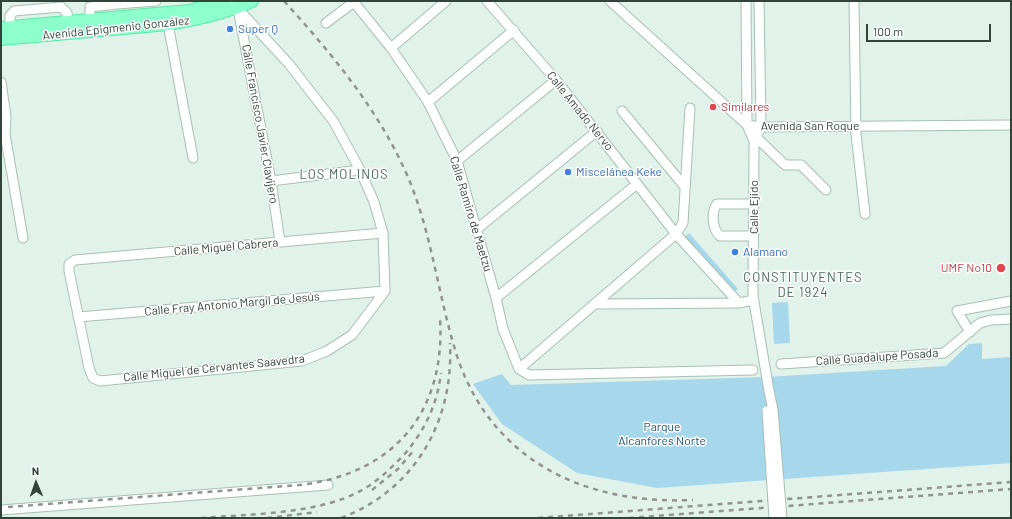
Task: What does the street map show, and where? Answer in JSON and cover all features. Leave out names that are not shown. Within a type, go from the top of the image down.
[{"type":"main road","name":"Avenida Epigmenio González","points":[[6,27],[189,11],[225,1]]},
{"type":"main road","name":"Avenida Epigmenio González","points":[[1,39],[168,24],[193,20],[234,4],[252,1]]},
{"type":"street","points":[[90,20],[90,7],[117,2],[156,1]]},
{"type":"street","points":[[391,48],[446,1]]},
{"type":"street","name":"Calle Amado Nervo","points":[[487,1],[514,30],[556,80],[676,234],[739,303]]},
{"type":"street","name":"Avenida San Roque","points":[[610,1],[747,125],[761,127],[1011,125]]},
{"type":"street","name":"Calle Ejido","points":[[746,1],[747,125],[755,139]]},
{"type":"street","name":"Calle Ejido","points":[[759,1],[761,127],[755,139],[753,236],[754,300],[773,410],[782,518]]},
{"type":"street","points":[[854,1],[856,127],[864,214]]},
{"type":"street","points":[[326,23],[353,2]]},
{"type":"street","name":"Calle Ramiro de Maetzu","points":[[353,2],[391,48],[428,102],[457,161],[496,298],[503,329],[520,370]]},
{"type":"street","points":[[234,4],[289,64],[334,122],[360,170],[374,202],[383,233],[385,290]]},
{"type":"street","name":"Calle Francisco Javier Clavijero","points":[[234,4],[271,181],[280,242]]},
{"type":"street","points":[[168,24],[192,158]]},
{"type":"street","points":[[428,102],[514,30]]},
{"type":"street","points":[[457,161],[556,80]]},
{"type":"street","points":[[1,82],[6,117],[5,134],[23,238]]},
{"type":"street","points":[[690,108],[683,223],[676,234],[520,370],[528,375],[753,370]]},
{"type":"street","points":[[622,111],[685,187]]},
{"type":"street","points":[[477,229],[597,131]]},
{"type":"street","points":[[755,139],[785,164],[801,165],[826,190]]},
{"type":"street","points":[[271,181],[360,170]]},
{"type":"street","points":[[496,298],[637,184]]},
{"type":"street","points":[[753,236],[720,236],[715,232],[714,209],[717,204],[754,204]]},
{"type":"street","name":"Calle Miguel Cabrera","points":[[78,317],[69,264],[76,260],[383,233]]},
{"type":"street","name":"Calle Fray Antonio Margil de Jesús","points":[[78,317],[385,290]]},
{"type":"street","name":"Calle Miguel de Cervantes Saavedra","points":[[78,317],[89,368],[93,378],[100,380],[302,361],[327,351],[352,335],[385,290]]},
{"type":"street","points":[[594,304],[739,303],[754,300]]},
{"type":"street","points":[[970,332],[957,311],[1011,301]]},
{"type":"street","name":"Calle Guadalupe Posada","points":[[781,364],[944,353],[980,323],[991,320],[1011,319]]},
{"type":"street","name":"Calle Ejido","points":[[769,392],[767,411],[774,518]]},
{"type":"street","points":[[1,510],[328,485]]},
{"type":"green space","points":[[689,233],[738,289],[733,293],[683,238]]},
{"type":"green space","points":[[788,302],[790,343],[774,344],[772,303]]},
{"type":"green space","name":"Parque Alcanfores Norte","points":[[982,343],[982,359],[1011,357],[1011,463],[657,488],[577,473],[502,424],[473,384],[502,374],[511,385],[767,377],[946,366],[969,344]]},
{"type":"railway","points":[[284,1],[320,42],[355,86],[371,109],[399,157],[410,182],[425,226],[451,337],[458,359],[474,395],[495,426],[520,451],[550,470],[582,485],[617,495],[654,500],[693,500]]},
{"type":"railway","points":[[8,507],[300,485],[333,479],[362,468],[387,452],[407,433],[423,410],[434,383],[440,352],[440,318]]},
{"type":"railway","points":[[341,518],[367,506],[390,490],[409,471],[425,449],[437,425],[445,399],[450,372],[450,343]]},
{"type":"railway","points":[[201,518],[284,512],[326,504],[345,498],[362,490],[384,475],[402,457],[417,438],[433,407],[441,373]]},
{"type":"railway","points":[[372,490],[398,469],[415,449]]},
{"type":"railway","points":[[538,518],[1011,482]]},
{"type":"railway","points":[[629,518],[1011,489]]},
{"type":"railway","points":[[267,518],[317,512]]},
{"type":"place","name":"Super Q","points":[[230,29]]},
{"type":"place","name":"Similares","points":[[713,107]]},
{"type":"place","name":"Miscelánea Keke","points":[[568,172]]},
{"type":"place","name":"Alamano","points":[[735,252]]},
{"type":"place","name":"UMF No10","points":[[1001,268]]},
{"type":"district","name":"LOS MOLINOS","points":[[344,175]]},
{"type":"district","name":"CONSTITUYENTES DE 1924","points":[[803,286]]}]
